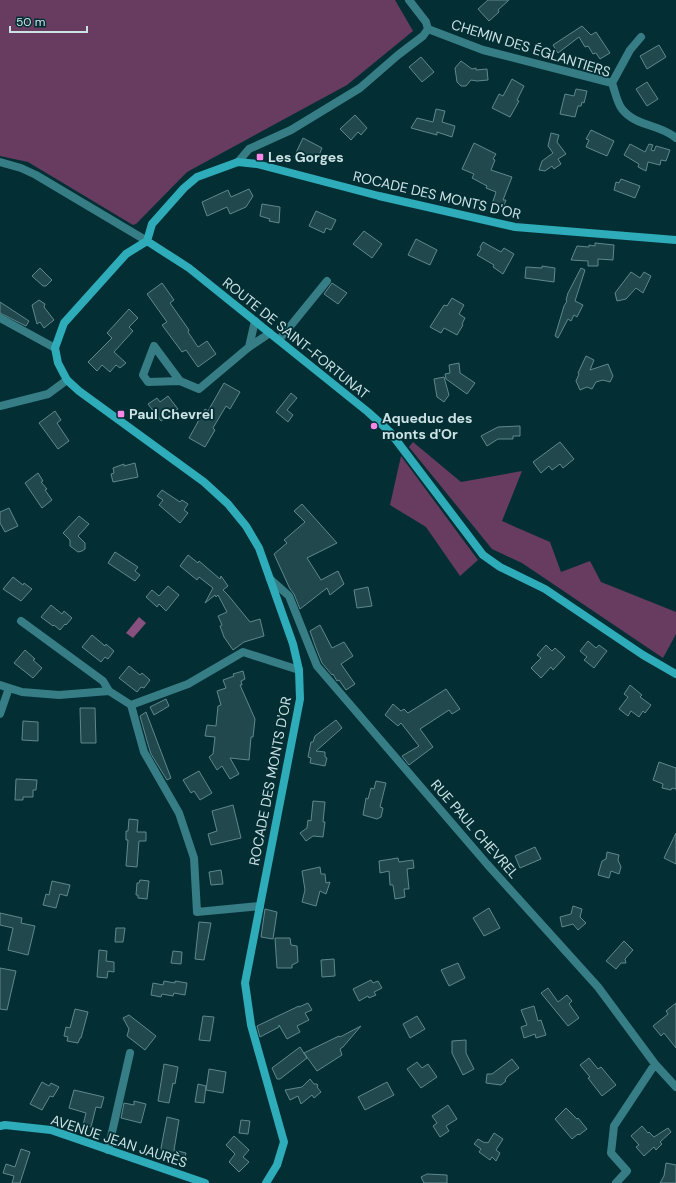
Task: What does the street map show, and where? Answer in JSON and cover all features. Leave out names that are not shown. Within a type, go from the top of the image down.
[{"type":"street","points":[[238,162],[249,149],[291,130],[360,88],[398,55],[423,36],[428,29],[426,22],[409,0]]},
{"type":"street","name":"CHEMIN DES ÉGLANTIERS","points":[[428,29],[483,50],[612,83],[622,109],[635,121],[670,133],[676,138]]},
{"type":"street","points":[[612,83],[630,50],[641,38]]},
{"type":"street","name":"ROCADE DES MONTS D'OR","points":[[147,242],[152,224],[197,177],[238,162],[257,164],[379,196],[515,227],[676,240]]},
{"type":"street","points":[[0,164],[21,168],[36,175],[147,242],[126,254],[64,323],[55,348],[0,318]]},
{"type":"street","name":"ROUTE DE SAINT-FORTUNAT","points":[[147,242],[190,268],[368,412],[390,432],[483,556],[500,567],[545,589],[643,655],[676,674]]},
{"type":"street","points":[[279,340],[327,281]]},
{"type":"street","points":[[249,347],[255,321]]},
{"type":"street","points":[[180,381],[154,346],[143,375],[148,382],[180,381],[199,389],[249,347],[270,333]]},
{"type":"street","name":"ROCADE DES MONTS D'OR","points":[[55,348],[58,363],[67,380],[79,391],[204,482],[228,504],[246,526],[259,548],[293,644],[299,670],[300,699],[245,983],[251,1025],[284,1142],[277,1165],[266,1183]]},
{"type":"street","points":[[0,406],[48,394],[67,380]]},
{"type":"street","name":"RUE PAUL CHEVREL","points":[[270,579],[289,596],[317,666],[492,869],[598,987],[655,1064],[676,1087]]},
{"type":"street","points":[[21,621],[103,681],[109,691],[131,705],[144,752],[179,813],[194,858],[198,912],[260,906]]},
{"type":"street","points":[[131,705],[188,684],[243,652],[299,670]]},
{"type":"street","points":[[0,685],[22,692],[59,695],[109,691]]},
{"type":"street","points":[[0,714],[9,688]]},
{"type":"street","points":[[108,1150],[130,1052]]},
{"type":"street","points":[[616,1183],[627,1171],[611,1153],[614,1126],[655,1064]]},
{"type":"street","name":"AVENUE JEAN JAURÈS","points":[[0,1126],[5,1125],[51,1130],[205,1183]]},
{"type":"shaded area","points":[[0,0],[395,0],[413,31],[347,85],[187,172],[136,224],[133,225],[28,162],[0,156]]},
{"type":"shaded area","points":[[413,442],[461,482],[522,471],[502,521],[550,542],[561,572],[590,561],[601,582],[676,612],[676,634],[663,658],[522,563],[492,549],[409,447]]},
{"type":"shaded area","points":[[401,456],[478,560],[460,576],[426,527],[390,505]]},
{"type":"shaded area","points":[[139,617],[146,623],[133,638],[126,633]]},
{"type":"building","points":[[488,0],[509,0],[489,21],[478,9]]},
{"type":"building","points":[[582,26],[591,35],[596,32],[610,53],[600,59],[596,53],[593,54],[588,46],[585,47],[579,37],[558,53],[553,45]]},
{"type":"building","points":[[659,45],[666,57],[647,69],[640,56]]},
{"type":"building","points":[[421,57],[434,72],[422,82],[409,67]]},
{"type":"building","points":[[461,61],[472,69],[487,69],[488,80],[471,80],[466,86],[461,86],[457,82],[455,68]]},
{"type":"building","points":[[512,79],[524,86],[517,100],[519,101],[510,117],[492,108],[499,94],[503,96]]},
{"type":"building","points":[[647,82],[658,99],[647,106],[636,89]]},
{"type":"building","points":[[576,89],[587,91],[584,103],[582,102],[581,106],[578,106],[575,117],[560,114],[565,94],[574,96]]},
{"type":"building","points":[[436,109],[445,111],[442,122],[455,126],[452,137],[437,132],[437,135],[411,128],[417,118],[433,122]]},
{"type":"building","points":[[355,115],[367,128],[361,135],[358,132],[351,140],[340,129]]},
{"type":"building","points":[[591,130],[614,141],[607,156],[586,147],[589,140],[586,139]]},
{"type":"building","points":[[551,133],[559,135],[557,142],[566,154],[558,159],[561,164],[554,169],[552,166],[545,171],[539,170],[542,161],[553,153],[548,146]]},
{"type":"building","points":[[303,138],[322,148],[317,160],[305,155],[302,161],[294,157]]},
{"type":"building","points":[[474,143],[496,154],[493,159],[495,160],[491,170],[512,177],[503,200],[506,200],[503,208],[492,204],[496,192],[486,188],[487,186],[472,178],[474,174],[462,169]]},
{"type":"building","points":[[630,144],[645,152],[649,144],[653,145],[651,150],[654,151],[656,146],[670,150],[666,161],[661,160],[660,165],[648,162],[646,171],[638,167],[639,164],[624,155]]},
{"type":"building","points":[[621,179],[640,186],[635,198],[614,190],[616,182],[619,183]]},
{"type":"building","points":[[249,189],[253,196],[246,207],[230,214],[227,207],[207,216],[202,202],[228,190],[231,197]]},
{"type":"building","points":[[262,204],[280,207],[279,223],[269,221],[270,219],[260,216]]},
{"type":"building","points":[[316,211],[336,220],[331,230],[326,228],[324,233],[309,226]]},
{"type":"building","points":[[364,231],[382,244],[372,258],[353,244]]},
{"type":"building","points":[[416,239],[437,250],[430,265],[408,255]]},
{"type":"building","points":[[483,242],[501,252],[504,248],[514,254],[503,274],[493,267],[494,265],[477,255]]},
{"type":"building","points":[[595,243],[614,245],[613,260],[598,259],[598,266],[588,266],[588,261],[571,260],[577,246],[595,246]]},
{"type":"building","points":[[542,266],[555,268],[554,282],[525,278],[526,267],[542,268]]},
{"type":"building","points":[[40,268],[52,280],[46,286],[43,286],[32,276]]},
{"type":"building","points":[[581,268],[585,270],[575,301],[583,305],[577,317],[574,315],[571,321],[568,319],[558,338],[555,336],[564,306],[567,301],[568,293]]},
{"type":"building","points":[[631,272],[640,278],[644,272],[651,276],[643,293],[636,288],[626,299],[617,301],[615,293]]},
{"type":"building","points":[[162,283],[174,300],[170,303],[189,330],[188,332],[198,347],[207,341],[216,354],[198,367],[186,350],[182,352],[162,325],[167,322],[147,294]]},
{"type":"building","points":[[332,283],[347,293],[338,304],[324,294]]},
{"type":"building","points":[[452,298],[464,305],[459,314],[465,318],[457,335],[444,328],[441,333],[430,327],[444,305],[447,306]]},
{"type":"building","points":[[39,300],[45,304],[44,307],[54,320],[44,328],[40,322],[37,324],[32,305]]},
{"type":"building","points":[[0,302],[29,321],[26,326],[0,313]]},
{"type":"building","points":[[129,309],[138,318],[129,327],[133,331],[114,352],[126,363],[120,368],[116,365],[110,372],[102,365],[97,371],[88,362],[112,338],[107,333]]},
{"type":"building","points":[[586,356],[594,360],[590,370],[608,364],[613,376],[610,382],[603,380],[596,382],[592,389],[587,387],[580,390],[576,381]]},
{"type":"building","points":[[459,363],[460,373],[475,383],[467,394],[446,379],[445,374],[450,373],[449,365]]},
{"type":"building","points":[[444,377],[449,395],[444,402],[437,397],[434,379]]},
{"type":"building","points":[[224,383],[240,392],[230,409],[226,406],[213,428],[215,430],[205,447],[189,438],[205,409],[208,411]]},
{"type":"building","points":[[291,393],[297,398],[287,410],[293,415],[288,422],[276,412]]},
{"type":"building","points":[[168,396],[178,409],[161,421],[148,404],[157,398],[160,402]]},
{"type":"building","points":[[55,411],[61,420],[57,423],[69,441],[58,449],[39,423]]},
{"type":"building","points":[[520,426],[520,436],[513,436],[513,439],[498,439],[487,446],[481,436],[498,427]]},
{"type":"building","points":[[560,442],[574,459],[563,468],[560,464],[552,470],[549,466],[541,473],[533,462]]},
{"type":"building","points":[[135,463],[138,477],[113,482],[111,474],[114,473],[113,468],[124,464],[124,466]]},
{"type":"building","points":[[38,473],[43,481],[41,482],[47,489],[45,490],[52,500],[42,508],[25,483]]},
{"type":"building","points":[[162,490],[180,502],[182,500],[188,504],[184,510],[188,513],[180,523],[159,505],[163,500],[157,496]]},
{"type":"building","points":[[302,504],[337,543],[307,558],[321,580],[338,571],[344,584],[330,595],[327,588],[300,609],[274,554],[287,543],[284,540],[305,522],[294,511]]},
{"type":"building","points":[[9,508],[18,526],[5,532],[0,523],[0,512]]},
{"type":"building","points":[[79,516],[89,524],[78,536],[85,543],[85,549],[78,552],[70,546],[70,540],[63,533]]},
{"type":"building","points":[[115,552],[138,567],[135,571],[140,575],[135,581],[108,563]]},
{"type":"building","points":[[188,555],[198,563],[199,561],[220,579],[221,576],[228,586],[223,590],[250,622],[260,619],[264,636],[244,642],[233,650],[224,637],[220,626],[222,625],[218,616],[227,612],[218,595],[216,597],[215,595],[205,603],[213,588],[199,577],[197,580],[180,566]]},
{"type":"building","points":[[13,577],[23,585],[24,583],[32,589],[21,601],[3,589]]},
{"type":"building","points":[[168,586],[179,595],[166,611],[159,604],[157,607],[146,597],[152,590],[159,596]]},
{"type":"building","points":[[368,587],[372,606],[357,608],[354,590]]},
{"type":"building","points":[[51,605],[62,614],[64,611],[72,618],[60,630],[41,617]]},
{"type":"building","points":[[320,625],[332,648],[344,642],[353,656],[341,664],[355,684],[346,690],[339,680],[337,681],[333,674],[332,675],[322,663],[316,648],[310,631]]},
{"type":"building","points":[[92,635],[105,646],[106,644],[114,651],[108,659],[105,657],[101,662],[82,647]]},
{"type":"building","points":[[588,641],[596,648],[599,645],[607,651],[594,668],[584,660],[587,657],[580,651]]},
{"type":"building","points":[[546,645],[552,651],[555,648],[565,657],[553,670],[551,667],[541,678],[531,668],[541,658],[537,655]]},
{"type":"building","points":[[25,650],[42,668],[33,678],[14,663]]},
{"type":"building","points":[[129,666],[140,675],[142,673],[150,680],[144,688],[141,687],[137,692],[119,678]]},
{"type":"building","points":[[243,671],[245,679],[241,681],[242,685],[240,685],[255,719],[253,737],[251,737],[249,760],[230,758],[239,774],[230,779],[222,766],[217,770],[209,757],[213,754],[215,737],[205,736],[207,725],[216,726],[218,706],[221,705],[217,691],[226,688],[223,680],[234,676],[233,674]]},
{"type":"building","points":[[630,685],[642,695],[640,697],[651,705],[645,713],[643,711],[639,717],[631,711],[628,716],[619,709],[628,697],[624,694]]},
{"type":"building","points":[[446,689],[460,709],[452,714],[449,710],[420,729],[433,747],[409,765],[402,756],[419,746],[401,723],[398,726],[385,715],[393,704],[401,711],[404,709],[408,713]]},
{"type":"building","points":[[166,699],[169,706],[154,715],[150,707]]},
{"type":"building","points":[[80,708],[95,708],[96,743],[81,743]]},
{"type":"building","points":[[146,712],[171,778],[167,780],[151,754],[140,716]]},
{"type":"building","points":[[336,720],[342,728],[316,751],[325,752],[325,757],[327,758],[325,766],[310,763],[311,758],[308,757],[311,742],[313,742],[315,736]]},
{"type":"building","points":[[23,721],[38,722],[38,741],[22,740]]},
{"type":"building","points":[[659,762],[676,768],[676,789],[672,788],[671,790],[662,788],[663,784],[653,780]]},
{"type":"building","points":[[199,771],[212,793],[200,800],[194,791],[191,793],[183,780]]},
{"type":"building","points":[[16,779],[37,780],[36,790],[33,790],[33,797],[23,797],[23,800],[15,800]]},
{"type":"building","points":[[376,781],[386,783],[380,807],[383,808],[381,817],[377,819],[363,815],[366,798],[368,799],[371,788],[374,789]]},
{"type":"building","points":[[313,801],[325,802],[323,837],[313,836],[306,841],[300,833],[307,828],[308,820],[311,821]]},
{"type":"building","points":[[233,805],[241,838],[211,845],[208,834],[217,831],[212,811]]},
{"type":"building","points":[[129,819],[138,820],[137,832],[146,832],[146,841],[139,841],[137,867],[126,866],[128,840],[126,840],[126,831],[128,831]]},
{"type":"building","points":[[676,833],[676,864],[664,858]]},
{"type":"building","points":[[535,847],[541,859],[520,868],[515,856]]},
{"type":"building","points":[[607,852],[619,855],[618,860],[621,867],[619,874],[611,871],[609,878],[598,875],[602,861],[606,859]]},
{"type":"building","points":[[398,858],[399,862],[413,860],[414,868],[407,869],[409,889],[404,889],[405,897],[395,899],[393,885],[390,885],[389,871],[380,873],[379,861]]},
{"type":"building","points":[[320,867],[321,874],[325,874],[326,883],[330,882],[326,894],[320,891],[316,906],[302,902],[305,890],[302,871]]},
{"type":"building","points":[[221,870],[223,884],[211,885],[209,872]]},
{"type":"building","points":[[140,880],[149,881],[147,899],[138,898],[138,895],[136,895],[137,883],[139,883]]},
{"type":"building","points":[[52,881],[70,885],[67,896],[60,894],[56,908],[43,905],[46,894],[49,895]]},
{"type":"building","points":[[573,906],[582,909],[580,917],[586,923],[578,930],[573,924],[562,927],[560,917],[571,914]]},
{"type":"building","points":[[489,908],[500,928],[484,936],[473,918]]},
{"type":"building","points":[[265,909],[277,912],[273,939],[261,937]]},
{"type":"building","points":[[0,913],[22,918],[21,923],[35,926],[28,955],[8,950],[13,928],[0,925]]},
{"type":"building","points":[[199,922],[211,923],[204,960],[195,959]]},
{"type":"building","points":[[116,928],[125,928],[123,942],[115,942]]},
{"type":"building","points":[[275,938],[290,938],[291,945],[297,946],[298,962],[292,965],[292,968],[277,968]]},
{"type":"building","points":[[624,941],[633,950],[625,959],[626,963],[621,963],[616,969],[606,961]]},
{"type":"building","points":[[99,950],[107,951],[106,961],[114,962],[114,972],[108,971],[107,978],[97,977]]},
{"type":"building","points":[[173,951],[182,952],[181,964],[171,963]]},
{"type":"building","points":[[334,959],[335,976],[322,977],[321,960]]},
{"type":"building","points":[[458,963],[465,978],[449,986],[441,970]]},
{"type":"building","points":[[0,968],[16,971],[7,1010],[0,1009]]},
{"type":"building","points":[[371,980],[373,983],[378,981],[382,988],[374,992],[376,995],[369,998],[368,996],[359,1001],[353,989]]},
{"type":"building","points":[[164,981],[187,983],[185,995],[174,993],[173,996],[162,994],[161,997],[151,995],[153,983],[163,985]]},
{"type":"building","points":[[548,988],[558,1002],[567,995],[572,1001],[569,1004],[579,1018],[568,1026],[541,993]]},
{"type":"building","points":[[308,1003],[312,1010],[305,1013],[309,1020],[297,1026],[300,1032],[287,1039],[279,1025],[279,1027],[260,1037],[257,1026]]},
{"type":"building","points":[[676,1003],[676,1048],[664,1033],[661,1036],[653,1026],[668,1014],[666,1011]]},
{"type":"building","points":[[534,1006],[538,1021],[541,1020],[546,1035],[536,1038],[535,1034],[524,1038],[521,1027],[527,1025],[521,1010]]},
{"type":"building","points":[[75,1009],[88,1012],[81,1038],[78,1043],[67,1041],[68,1037],[64,1036],[66,1027],[70,1028]]},
{"type":"building","points":[[129,1015],[156,1036],[145,1050],[127,1036],[129,1029],[123,1018]]},
{"type":"building","points":[[203,1016],[214,1017],[210,1041],[199,1040]]},
{"type":"building","points":[[417,1016],[425,1029],[410,1038],[403,1024]]},
{"type":"building","points":[[361,1026],[340,1049],[342,1055],[317,1071],[304,1053],[339,1036],[340,1037]]},
{"type":"building","points":[[466,1040],[466,1053],[474,1069],[463,1075],[452,1053],[452,1041]]},
{"type":"building","points":[[300,1047],[307,1058],[280,1079],[277,1079],[272,1068]]},
{"type":"building","points":[[589,1058],[598,1069],[601,1067],[616,1085],[602,1096],[588,1078],[590,1077],[580,1065]]},
{"type":"building","points":[[512,1059],[519,1068],[508,1076],[505,1080],[506,1081],[501,1085],[486,1083],[487,1074],[492,1074]]},
{"type":"building","points":[[417,1062],[422,1068],[428,1064],[437,1077],[421,1088],[407,1069]]},
{"type":"building","points":[[164,1064],[178,1067],[175,1084],[173,1083],[169,1103],[158,1101]]},
{"type":"building","points":[[209,1069],[226,1072],[223,1093],[206,1090]]},
{"type":"building","points":[[310,1079],[314,1084],[317,1084],[317,1087],[321,1092],[314,1098],[312,1095],[301,1104],[298,1096],[290,1100],[285,1090],[302,1087]]},
{"type":"building","points":[[42,1082],[49,1086],[51,1083],[59,1087],[53,1097],[50,1096],[42,1110],[30,1104]]},
{"type":"building","points":[[387,1082],[394,1095],[365,1110],[358,1097]]},
{"type":"building","points":[[198,1084],[206,1086],[204,1103],[195,1102]]},
{"type":"building","points":[[74,1090],[104,1097],[101,1108],[96,1107],[91,1127],[83,1125],[86,1113],[69,1108]]},
{"type":"building","points":[[134,1101],[146,1104],[141,1123],[121,1118],[124,1103],[134,1105]]},
{"type":"building","points":[[448,1105],[457,1119],[446,1126],[449,1131],[440,1137],[433,1126],[437,1123],[432,1116]]},
{"type":"building","points":[[566,1108],[577,1119],[578,1118],[587,1129],[572,1139],[555,1119]]},
{"type":"building","points":[[167,1117],[179,1120],[174,1150],[186,1153],[184,1162],[163,1155],[161,1148]]},
{"type":"building","points":[[241,1120],[250,1121],[248,1134],[239,1133]]},
{"type":"building","points":[[642,1126],[654,1137],[668,1128],[671,1132],[660,1142],[662,1144],[656,1150],[654,1147],[644,1156],[636,1147],[639,1145],[631,1136]]},
{"type":"building","points":[[494,1133],[503,1139],[496,1150],[500,1153],[496,1161],[492,1157],[490,1160],[479,1152],[481,1149],[474,1144],[478,1139],[488,1143]]},
{"type":"building","points":[[234,1136],[249,1150],[243,1157],[249,1162],[239,1172],[229,1162],[235,1154],[226,1145]]},
{"type":"building","points":[[21,1149],[30,1152],[20,1183],[12,1183],[14,1176],[3,1173],[6,1164],[15,1167]]},
{"type":"building","points":[[666,1163],[676,1165],[676,1183],[660,1183],[664,1176]]},
{"type":"building","points":[[427,1174],[447,1175],[447,1183],[424,1183],[421,1177]]},
{"type":"place","name":"Les Gorges","points":[[260,157]]},
{"type":"place","name":"Paul Chevrel","points":[[121,414]]},
{"type":"place","name":"Aqueduc des monts d'Or","points":[[374,426]]}]
